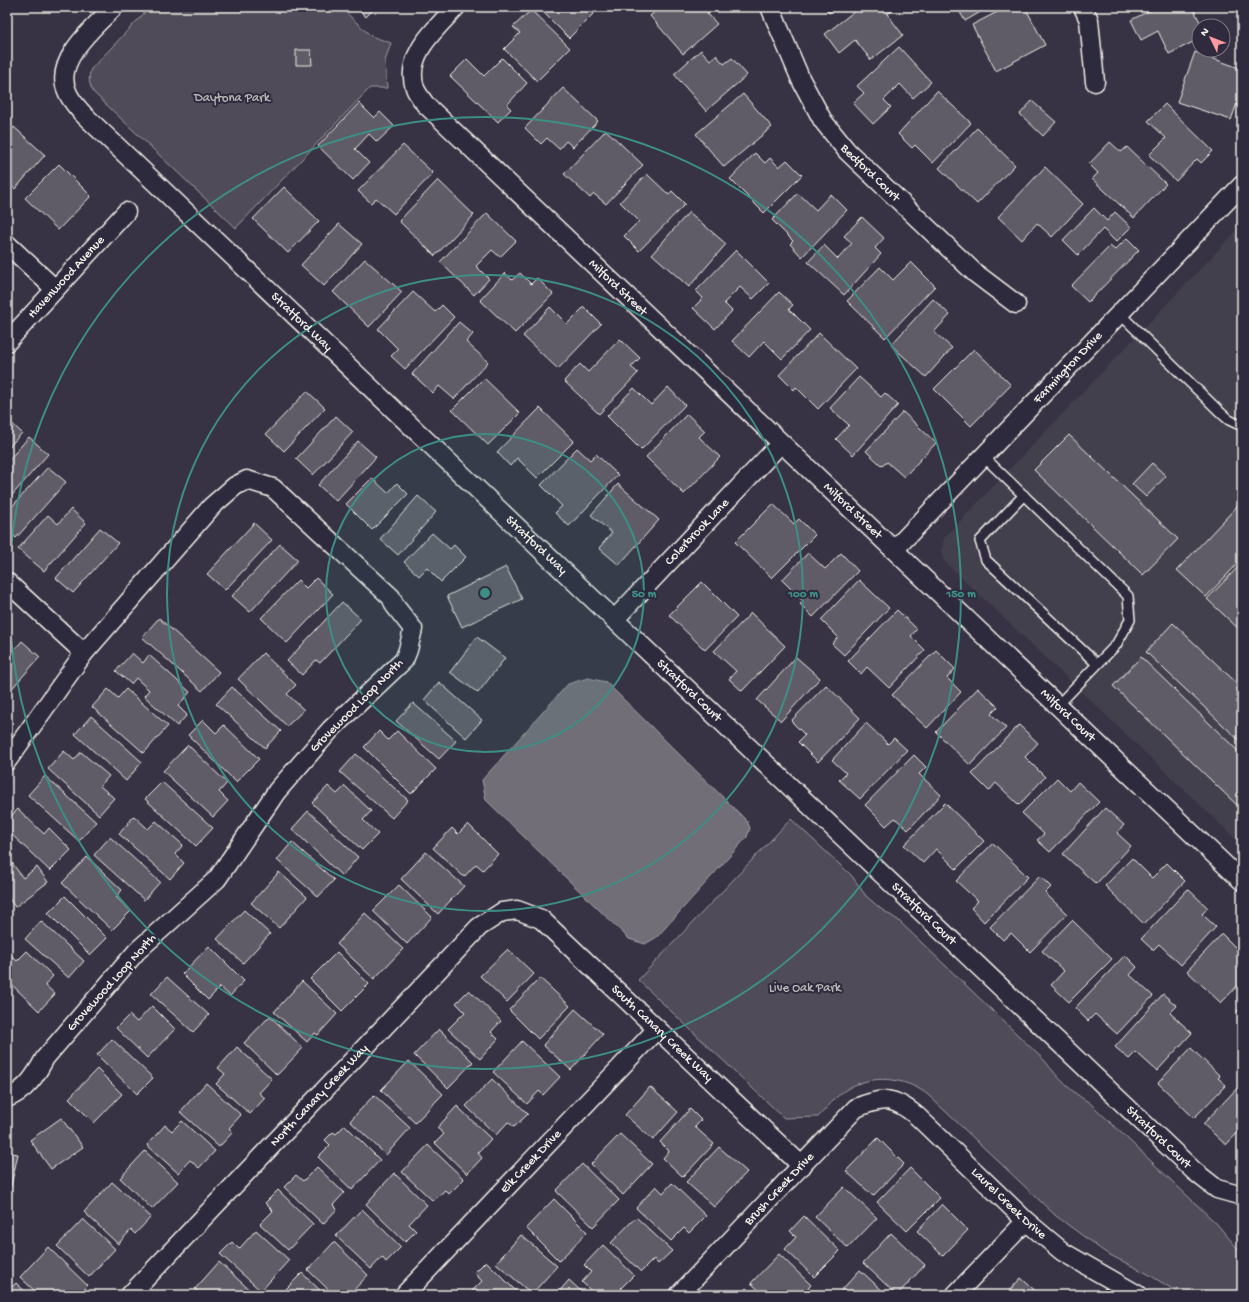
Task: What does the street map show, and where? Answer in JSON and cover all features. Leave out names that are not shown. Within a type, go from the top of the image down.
[{"type":"street","name":"Stratford Way","points":[[114,7],[77,46],[66,66],[64,79],[66,90],[73,102],[614,620]]},
{"type":"street","name":"Milford Street","points":[[456,7],[419,50],[412,69],[415,88],[425,104],[894,550]]},
{"type":"street","name":"Bedford Court","points":[[770,7],[801,80],[823,121],[847,151],[975,273],[1016,304]]},
{"type":"street","points":[[1082,7],[1089,20],[1095,82]]},
{"type":"street","name":"Farmington Drive","points":[[894,550],[1242,185]]},
{"type":"street","name":"Havenwood Avenue","points":[[7,342],[126,212]]},
{"type":"street","points":[[7,244],[55,289]]},
{"type":"street","name":"Colerbrook Lane","points":[[614,620],[781,443]]},
{"type":"street","name":"Grovewood Loop North","points":[[7,761],[84,652],[212,506],[235,486],[248,480],[273,488],[391,597],[395,606],[413,629],[404,660],[331,729],[277,791],[217,879],[138,951],[45,1058],[38,1072],[26,1087],[7,1098]]},
{"type":"street","name":"Milford Court","points":[[894,550],[1242,881]]},
{"type":"street","points":[[7,582],[84,652]]},
{"type":"street","name":"Stratford Court","points":[[614,620],[1194,1171],[1217,1189],[1242,1196]]},
{"type":"street","name":"South Canary Creek Way","points":[[517,910],[541,919],[802,1166]]},
{"type":"street","name":"North Canary Creek Way","points":[[140,1292],[479,927],[502,912],[517,910]]},
{"type":"street","name":"Elk Creek Drive","points":[[404,1295],[657,1029]]},
{"type":"street","name":"Brush Creek Drive","points":[[679,1295],[856,1108],[872,1101],[889,1100]]},
{"type":"street","name":"Laurel Creek Drive","points":[[889,1100],[903,1104],[917,1116],[1026,1221],[1063,1252],[1138,1295]]},
{"type":"street","points":[[955,1295],[1026,1221]]},
{"type":"lane","points":[[1119,313],[1221,413],[1229,420],[1242,426]]},
{"type":"lane","points":[[983,456],[1128,596],[1130,620],[1116,645],[1057,706]]},
{"type":"lane","points":[[1024,495],[980,541],[986,560],[1097,664]]},
{"type":"shaded area","points":[[1242,225],[1242,845],[944,561],[941,550],[944,538]]},
{"type":"shaded area","points":[[588,678],[606,682],[747,821],[750,828],[747,837],[657,937],[645,944],[629,939],[486,800],[482,780],[568,684]]},
{"type":"green space","name":"Daytona Park","points":[[150,7],[340,7],[371,36],[391,43],[385,61],[387,88],[370,88],[236,228],[93,92],[89,78],[91,69]]},
{"type":"green space","name":"Live Oak Park","points":[[791,819],[852,876],[866,896],[881,909],[898,920],[1045,1061],[1065,1084],[1090,1103],[1217,1224],[1242,1254],[1242,1295],[1182,1295],[1148,1274],[1106,1253],[1056,1216],[927,1094],[908,1084],[888,1080],[867,1081],[847,1089],[818,1117],[784,1118],[638,980]]},
{"type":"building","points":[[356,7],[376,7],[366,17]]},
{"type":"building","points":[[538,7],[600,7],[569,38]]},
{"type":"building","points":[[660,7],[714,7],[707,13],[717,24],[683,54],[650,16]]},
{"type":"building","points":[[824,7],[837,7],[829,13]]},
{"type":"building","points":[[840,7],[850,7],[844,12]]},
{"type":"building","points":[[860,7],[889,7],[892,11],[887,14],[903,35],[871,60],[855,40],[839,53],[825,34]]},
{"type":"building","points":[[957,7],[989,7],[965,21]]},
{"type":"building","points":[[1007,7],[1025,7],[1045,45],[996,71],[972,25]]},
{"type":"building","points":[[1157,7],[1196,7],[1193,8],[1198,18],[1191,18],[1191,43],[1169,54],[1158,31],[1141,40],[1131,20]]},
{"type":"building","points":[[531,10],[570,48],[537,81],[504,49],[520,33],[513,27]]},
{"type":"building","points":[[899,47],[931,82],[913,98],[900,84],[884,100],[891,107],[873,124],[853,103],[864,93],[857,86]]},
{"type":"building","points":[[296,50],[311,50],[312,65],[296,65]]},
{"type":"building","points":[[701,50],[710,60],[716,55],[724,64],[732,58],[747,75],[706,111],[674,74]]},
{"type":"building","points":[[502,58],[527,83],[507,105],[511,109],[498,122],[450,76],[467,59],[484,76]]},
{"type":"building","points":[[1193,58],[1212,58],[1242,69],[1242,89],[1231,120],[1177,102]]},
{"type":"building","points":[[563,88],[598,121],[573,147],[566,141],[559,149],[547,138],[541,144],[525,128]]},
{"type":"building","points":[[937,91],[971,123],[933,163],[915,145],[912,148],[898,134]]},
{"type":"building","points":[[743,94],[772,127],[724,167],[696,134]]},
{"type":"building","points":[[1032,101],[1056,122],[1043,136],[1020,114]]},
{"type":"building","points":[[359,103],[374,118],[380,112],[394,126],[377,142],[369,134],[355,149],[369,163],[353,180],[318,146]]},
{"type":"building","points":[[1165,104],[1213,151],[1201,163],[1197,159],[1176,181],[1149,155],[1166,138],[1148,121]]},
{"type":"building","points":[[14,127],[45,155],[15,189],[7,183],[7,135]]},
{"type":"building","points":[[977,128],[1015,165],[977,204],[939,168]]},
{"type":"building","points":[[606,130],[643,165],[606,204],[594,194],[590,198],[564,174]]},
{"type":"building","points":[[1110,142],[1121,152],[1127,147],[1166,184],[1134,218],[1092,179],[1098,173],[1089,164]]},
{"type":"building","points":[[403,145],[433,173],[394,214],[376,198],[371,203],[358,191]]},
{"type":"building","points":[[755,153],[765,163],[770,158],[779,167],[787,160],[802,175],[764,213],[730,179]]},
{"type":"building","points":[[59,164],[91,196],[58,230],[25,198]]},
{"type":"building","points":[[1045,167],[1083,204],[1052,237],[1037,223],[1022,240],[998,217]]},
{"type":"building","points":[[647,174],[669,195],[672,191],[685,204],[639,251],[624,236],[639,221],[620,202]]},
{"type":"building","points":[[438,180],[474,215],[435,256],[399,221]]},
{"type":"building","points":[[284,187],[319,221],[288,253],[253,219]]},
{"type":"building","points":[[798,193],[816,210],[831,194],[847,210],[802,257],[790,244],[793,241],[772,220]]},
{"type":"building","points":[[1094,208],[1107,221],[1115,212],[1131,227],[1116,242],[1103,229],[1078,255],[1063,240]]},
{"type":"building","points":[[689,212],[726,244],[689,287],[652,254]]},
{"type":"building","points":[[487,213],[516,241],[500,257],[492,250],[476,266],[489,279],[474,295],[440,262]]},
{"type":"building","points":[[862,217],[884,238],[875,248],[881,254],[844,295],[808,262],[824,245],[838,259],[852,243],[844,236]]},
{"type":"building","points":[[339,224],[362,244],[324,286],[301,265]]},
{"type":"building","points":[[1127,238],[1139,250],[1088,302],[1071,286],[1110,246],[1115,250]]},
{"type":"building","points":[[736,250],[769,283],[753,299],[740,287],[724,303],[732,311],[715,329],[693,308],[703,298],[696,291]]},
{"type":"building","points":[[365,259],[402,292],[369,327],[333,292]]},
{"type":"building","points":[[911,262],[935,286],[885,338],[847,301],[880,267],[893,280]]},
{"type":"building","points":[[505,273],[512,280],[520,273],[531,284],[537,278],[553,294],[515,333],[480,300]]},
{"type":"building","points":[[413,292],[435,312],[442,305],[454,317],[405,369],[391,356],[398,349],[378,329]]},
{"type":"building","points":[[779,292],[793,305],[789,309],[810,330],[782,359],[764,341],[749,357],[732,341]]},
{"type":"building","points":[[933,299],[950,315],[934,332],[952,348],[926,377],[891,345]]},
{"type":"building","points":[[550,307],[567,324],[584,307],[601,324],[558,369],[523,336]]},
{"type":"building","points":[[459,322],[473,334],[466,342],[488,362],[454,399],[439,386],[433,393],[412,374]]},
{"type":"building","points":[[819,333],[856,369],[818,409],[796,387],[794,390],[779,375]]},
{"type":"building","points":[[620,339],[640,358],[631,367],[638,373],[599,414],[564,381],[580,364],[588,372]]},
{"type":"building","points":[[974,349],[1011,385],[971,426],[934,389]]},
{"type":"building","points":[[859,377],[881,397],[885,393],[898,405],[853,455],[836,439],[849,425],[830,408]]},
{"type":"building","points":[[484,378],[520,413],[488,445],[452,410]]},
{"type":"building","points":[[668,387],[685,405],[641,450],[607,416],[634,388],[651,405]]},
{"type":"building","points":[[307,391],[325,408],[284,451],[266,434]]},
{"type":"building","points":[[540,408],[574,441],[537,478],[517,458],[510,466],[497,452]]},
{"type":"building","points":[[903,412],[936,443],[904,477],[887,462],[882,466],[866,451]]},
{"type":"building","points":[[687,414],[705,431],[699,437],[720,457],[684,494],[646,457]]},
{"type":"building","points":[[336,416],[353,432],[313,475],[296,459]]},
{"type":"building","points":[[7,419],[22,433],[7,449]]},
{"type":"building","points":[[1069,435],[1178,539],[1143,575],[1034,470]]},
{"type":"building","points":[[29,437],[48,454],[7,501],[7,462]]},
{"type":"building","points":[[358,441],[376,457],[336,501],[318,485]]},
{"type":"building","points":[[577,448],[590,460],[596,454],[618,475],[569,526],[555,513],[562,506],[541,485]]},
{"type":"building","points":[[1152,463],[1166,476],[1146,497],[1132,484]]},
{"type":"building","points":[[48,467],[66,482],[16,538],[7,529],[7,512]]},
{"type":"building","points":[[372,478],[388,493],[397,483],[408,494],[372,530],[346,504]]},
{"type":"building","points":[[618,484],[659,520],[619,565],[599,548],[612,533],[591,515]]},
{"type":"building","points":[[418,496],[436,512],[398,555],[380,539]]},
{"type":"building","points":[[1242,501],[1242,559],[1206,597],[1177,570]]},
{"type":"building","points":[[773,504],[794,524],[799,519],[815,535],[772,578],[735,542]]},
{"type":"building","points":[[71,509],[86,523],[44,571],[18,549],[48,515],[58,524]]},
{"type":"building","points":[[254,523],[272,540],[225,590],[207,574]]},
{"type":"building","points":[[100,528],[118,543],[73,593],[56,578]]},
{"type":"building","points":[[432,533],[450,549],[454,545],[466,557],[441,582],[427,568],[419,576],[404,562]]},
{"type":"building","points":[[280,544],[298,560],[250,612],[232,596]]},
{"type":"building","points":[[808,553],[825,569],[841,553],[858,571],[813,617],[800,604],[803,601],[782,580]]},
{"type":"building","points":[[1242,563],[1242,632],[1207,599]]},
{"type":"building","points":[[506,567],[522,599],[462,627],[447,596]]},
{"type":"building","points":[[316,578],[333,594],[287,643],[261,618],[298,580],[306,588]]},
{"type":"building","points":[[859,580],[889,608],[844,655],[832,644],[838,637],[821,620]]},
{"type":"building","points":[[702,582],[737,617],[705,650],[669,615]]},
{"type":"building","points":[[342,602],[361,619],[320,663],[316,660],[302,675],[287,661]]},
{"type":"building","points":[[897,610],[917,629],[911,636],[925,650],[889,688],[867,667],[861,674],[848,661]]},
{"type":"building","points":[[751,613],[785,646],[742,691],[729,679],[736,671],[714,651]]},
{"type":"building","points":[[159,618],[219,672],[202,691],[142,637]]},
{"type":"building","points":[[1173,623],[1242,688],[1242,743],[1146,652]]},
{"type":"building","points":[[477,637],[505,658],[478,693],[450,672]]},
{"type":"building","points":[[22,641],[40,657],[7,694],[7,658]]},
{"type":"building","points":[[936,650],[955,669],[947,678],[961,692],[927,728],[892,695]]},
{"type":"building","points":[[132,653],[143,663],[149,655],[190,692],[178,706],[187,715],[177,726],[144,696],[149,690],[136,678],[131,684],[116,671]]},
{"type":"building","points":[[263,653],[296,685],[287,694],[304,710],[287,726],[238,679]]},
{"type":"building","points":[[796,657],[820,678],[781,721],[757,700]]},
{"type":"building","points":[[1141,657],[1242,755],[1242,806],[1240,808],[1113,686]]},
{"type":"building","points":[[439,682],[482,720],[466,738],[424,700]]},
{"type":"building","points":[[826,685],[860,718],[818,762],[798,742],[805,735],[791,721]]},
{"type":"building","points":[[232,687],[281,731],[265,748],[216,704]]},
{"type":"building","points":[[978,688],[998,707],[991,714],[1006,728],[970,765],[936,732]]},
{"type":"building","points":[[108,689],[118,698],[126,689],[168,726],[144,753],[92,707]]},
{"type":"building","points":[[413,703],[456,741],[439,759],[396,721]]},
{"type":"building","points":[[91,716],[142,762],[126,781],[75,734]]},
{"type":"building","points":[[203,720],[216,733],[224,725],[259,759],[236,782],[188,735]]},
{"type":"building","points":[[866,723],[888,744],[894,738],[907,750],[860,799],[839,780],[846,773],[832,760]]},
{"type":"building","points":[[1019,725],[1038,743],[1025,757],[1045,777],[1019,805],[996,783],[989,791],[972,774]]},
{"type":"building","points":[[379,731],[388,740],[397,731],[436,769],[411,794],[364,747]]},
{"type":"building","points":[[188,745],[227,783],[219,792],[228,801],[213,817],[163,771]]},
{"type":"building","points":[[64,751],[74,760],[81,752],[109,776],[100,786],[114,798],[99,815],[48,769]]},
{"type":"building","points":[[356,754],[408,800],[392,818],[340,772]]},
{"type":"building","points":[[914,755],[926,767],[919,774],[941,795],[908,830],[895,818],[886,826],[865,805]]},
{"type":"building","points":[[45,776],[96,822],[79,841],[28,795]]},
{"type":"building","points":[[1057,778],[1070,791],[1078,782],[1099,802],[1050,852],[1037,840],[1044,834],[1022,813]]},
{"type":"building","points":[[162,782],[213,828],[196,846],[145,799]]},
{"type":"building","points":[[328,786],[337,794],[345,786],[371,811],[363,820],[378,834],[362,850],[312,803]]},
{"type":"building","points":[[945,803],[984,841],[956,869],[936,849],[923,863],[904,845]]},
{"type":"building","points":[[1105,808],[1124,825],[1117,833],[1131,846],[1096,884],[1063,854]]},
{"type":"building","points":[[18,809],[44,834],[49,828],[71,850],[50,871],[7,830],[7,820]]},
{"type":"building","points":[[308,811],[358,857],[342,876],[292,829]]},
{"type":"building","points":[[134,816],[148,829],[156,821],[183,845],[175,854],[184,863],[170,879],[119,834]]},
{"type":"building","points":[[468,824],[498,854],[483,870],[476,864],[464,877],[433,848],[452,828],[458,834]]},
{"type":"building","points":[[110,837],[160,882],[144,900],[94,855]]},
{"type":"building","points":[[292,842],[334,880],[318,897],[277,860]]},
{"type":"building","points":[[993,843],[1028,877],[984,922],[971,908],[978,901],[956,881]]},
{"type":"building","points":[[426,852],[464,886],[438,914],[401,879]]},
{"type":"building","points":[[7,856],[23,878],[37,867],[48,882],[15,907],[7,896]]},
{"type":"building","points":[[87,857],[122,890],[116,897],[131,911],[112,930],[62,883]]},
{"type":"building","points":[[1132,858],[1152,878],[1167,863],[1185,881],[1144,924],[1105,886]]},
{"type":"building","points":[[279,872],[307,897],[279,928],[251,903]]},
{"type":"building","points":[[1040,876],[1051,887],[1045,893],[1067,914],[1030,952],[1011,933],[1003,940],[990,927]]},
{"type":"building","points":[[399,885],[432,917],[407,944],[373,911]]},
{"type":"building","points":[[1188,889],[1208,908],[1202,914],[1216,927],[1181,965],[1159,944],[1153,950],[1141,939]]},
{"type":"building","points":[[65,896],[107,938],[90,955],[48,913]]},
{"type":"building","points":[[244,910],[270,934],[243,963],[217,939]]},
{"type":"building","points":[[365,913],[403,949],[374,979],[337,944]]},
{"type":"building","points":[[1072,920],[1112,959],[1069,1002],[1051,985],[1064,971],[1042,951]]},
{"type":"building","points":[[41,921],[84,961],[69,978],[25,939]]},
{"type":"building","points":[[1222,934],[1235,947],[1242,941],[1242,981],[1221,1003],[1187,971]]},
{"type":"building","points":[[209,946],[244,981],[230,996],[220,987],[208,1000],[182,974]]},
{"type":"building","points":[[508,949],[534,974],[507,1002],[480,976]]},
{"type":"building","points":[[7,951],[17,961],[27,951],[53,976],[45,985],[55,994],[39,1011],[7,980]]},
{"type":"building","points":[[337,952],[369,984],[342,1011],[310,979]]},
{"type":"building","points":[[1125,955],[1137,967],[1130,975],[1153,996],[1117,1034],[1095,1014],[1088,1021],[1075,1008]]},
{"type":"building","points":[[167,977],[209,1015],[193,1032],[151,994]]},
{"type":"building","points":[[540,978],[570,1006],[538,1039],[509,1010]]},
{"type":"building","points":[[302,981],[337,1014],[318,1035],[315,1033],[307,1042],[274,1012]]},
{"type":"building","points":[[469,990],[501,1021],[491,1032],[498,1039],[480,1059],[448,1029],[465,1012],[456,1003]]},
{"type":"building","points":[[1242,992],[1242,1003],[1237,998]]},
{"type":"building","points":[[1163,994],[1177,1006],[1170,1013],[1192,1033],[1157,1071],[1136,1052],[1129,1059],[1115,1047]]},
{"type":"building","points":[[152,1006],[175,1029],[147,1058],[116,1028],[129,1015],[137,1022]]},
{"type":"building","points":[[1242,1006],[1242,1016],[1237,1011]]},
{"type":"building","points":[[575,1009],[603,1034],[571,1070],[543,1045]]},
{"type":"building","points":[[270,1016],[303,1048],[277,1075],[244,1043]]},
{"type":"building","points":[[439,1029],[473,1062],[448,1088],[414,1055]]},
{"type":"building","points":[[112,1039],[153,1078],[137,1094],[97,1055]]},
{"type":"building","points":[[522,1041],[560,1077],[543,1095],[539,1091],[527,1104],[493,1072]]},
{"type":"building","points":[[237,1047],[272,1079],[259,1093],[265,1098],[250,1114],[216,1084],[225,1074],[218,1068]]},
{"type":"building","points":[[1191,1048],[1220,1076],[1218,1078],[1226,1085],[1194,1118],[1158,1083]]},
{"type":"building","points":[[409,1061],[443,1094],[415,1123],[381,1090]]},
{"type":"building","points":[[97,1069],[122,1094],[94,1123],[69,1098]]},
{"type":"building","points":[[492,1079],[528,1114],[514,1127],[508,1122],[496,1135],[466,1106]]},
{"type":"building","points":[[206,1083],[241,1115],[229,1128],[233,1132],[219,1147],[180,1112]]},
{"type":"building","points":[[1242,1083],[1242,1128],[1226,1145],[1203,1124]]},
{"type":"building","points":[[650,1087],[678,1112],[653,1140],[625,1115]]},
{"type":"building","points":[[374,1095],[410,1128],[386,1155],[350,1121]]},
{"type":"building","points":[[457,1106],[491,1139],[478,1153],[482,1158],[467,1174],[435,1143],[444,1134],[437,1128]]},
{"type":"building","points":[[690,1109],[701,1120],[695,1127],[714,1144],[683,1177],[663,1158],[669,1151],[660,1142]]},
{"type":"building","points":[[61,1118],[83,1147],[51,1169],[30,1140]]},
{"type":"building","points":[[182,1121],[215,1151],[199,1168],[190,1160],[178,1173],[147,1145],[165,1125],[172,1131]]},
{"type":"building","points":[[345,1125],[380,1160],[352,1190],[318,1157],[330,1145],[325,1140],[333,1132],[336,1134]]},
{"type":"building","points":[[620,1134],[652,1164],[623,1195],[591,1164]]},
{"type":"building","points":[[878,1138],[904,1164],[873,1196],[846,1171]]},
{"type":"building","points":[[428,1145],[464,1179],[449,1194],[445,1190],[433,1201],[402,1172]]},
{"type":"building","points":[[719,1147],[747,1172],[714,1207],[686,1182]]},
{"type":"building","points":[[145,1151],[178,1182],[152,1209],[120,1178]]},
{"type":"building","points":[[7,1152],[18,1154],[7,1204]]},
{"type":"building","points":[[582,1164],[619,1200],[593,1227],[556,1191]]},
{"type":"building","points":[[317,1167],[344,1193],[333,1205],[337,1209],[323,1224],[284,1187],[296,1175],[303,1181]]},
{"type":"building","points":[[910,1168],[940,1198],[907,1231],[877,1202]]},
{"type":"building","points":[[394,1173],[427,1205],[409,1224],[416,1231],[405,1242],[366,1204]]},
{"type":"building","points":[[112,1182],[151,1217],[135,1234],[131,1230],[118,1244],[84,1212]]},
{"type":"building","points":[[672,1183],[706,1216],[689,1233],[684,1228],[671,1241],[636,1208],[656,1186],[663,1193]]},
{"type":"building","points":[[844,1187],[877,1218],[848,1248],[815,1217]]},
{"type":"building","points":[[278,1190],[313,1224],[288,1250],[260,1224],[273,1211],[265,1203]]},
{"type":"building","points":[[554,1199],[587,1232],[559,1261],[526,1228]]},
{"type":"building","points":[[942,1204],[968,1230],[943,1256],[917,1231]]},
{"type":"building","points":[[362,1209],[401,1247],[386,1262],[382,1257],[371,1269],[336,1236]]},
{"type":"building","points":[[804,1216],[840,1251],[814,1277],[785,1249],[796,1237],[790,1231]]},
{"type":"building","points":[[636,1217],[672,1251],[658,1264],[654,1259],[641,1272],[611,1243]]},
{"type":"building","points":[[83,1219],[115,1249],[89,1277],[57,1246]]},
{"type":"building","points":[[256,1230],[289,1260],[261,1291],[220,1254],[232,1242],[239,1249]]},
{"type":"building","points":[[891,1233],[925,1265],[897,1295],[863,1263]]},
{"type":"building","points":[[521,1235],[557,1266],[532,1294],[496,1263]]},
{"type":"building","points":[[334,1242],[368,1275],[349,1295],[334,1295],[308,1270]]},
{"type":"building","points":[[603,1245],[634,1275],[621,1288],[628,1295],[595,1295],[582,1282],[591,1272],[584,1265]]},
{"type":"building","points":[[48,1247],[88,1286],[79,1295],[73,1295],[70,1292],[68,1295],[39,1295],[20,1277]]},
{"type":"building","points":[[779,1254],[811,1285],[802,1295],[764,1295],[751,1283]]},
{"type":"building","points":[[486,1261],[516,1291],[512,1295],[468,1295],[482,1281],[474,1273]]},
{"type":"building","points":[[219,1262],[253,1293],[252,1295],[201,1295],[195,1289]]},
{"type":"building","points":[[860,1270],[887,1295],[837,1295]]},
{"type":"building","points":[[302,1273],[325,1295],[280,1295]]},
{"type":"building","points":[[1021,1278],[1040,1295],[1005,1295]]},
{"type":"building","points":[[569,1280],[585,1295],[556,1295]]},
{"type":"building","points":[[16,1283],[29,1295],[7,1295],[7,1292]]},
{"type":"building","points":[[746,1288],[754,1295],[739,1295]]}]
